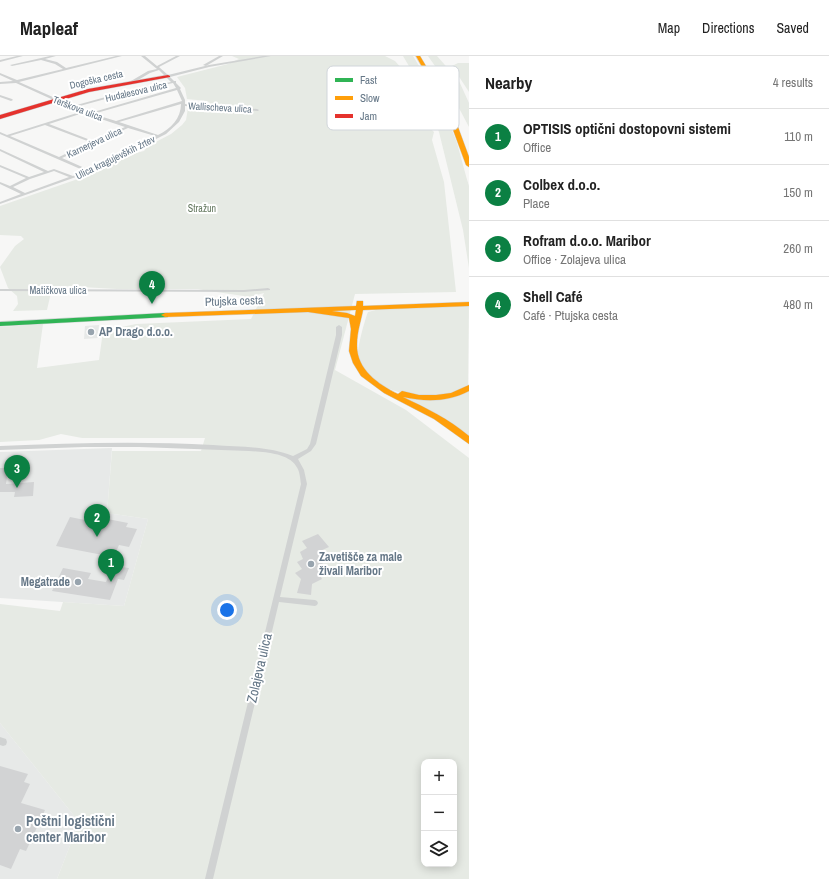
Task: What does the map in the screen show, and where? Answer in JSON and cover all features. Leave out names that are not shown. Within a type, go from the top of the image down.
[{"type":"main road","points":[[418,56],[424,66]]},
{"type":"main road","points":[[424,56],[430,66]]},
{"type":"main road","name":"Dogoška cesta","points":[[0,117],[56,100],[132,82],[168,76]]},
{"type":"main road","points":[[459,118],[469,142]]},
{"type":"main road","points":[[458,130],[469,164]]},
{"type":"main road","name":"Ptujska cesta","points":[[0,324],[120,317],[311,311],[360,306],[469,299]]},
{"type":"main road","name":"Ptujska cesta","points":[[0,319],[360,306],[469,304]]},
{"type":"main road","points":[[360,306],[352,346],[354,361],[362,374],[385,389],[438,418],[469,441]]},
{"type":"main road","points":[[311,311],[318,313],[336,312],[348,314],[352,317],[355,330]]},
{"type":"main road","points":[[385,389],[408,396],[423,398],[452,395],[469,388]]},
{"type":"street","points":[[0,61],[21,56]]},
{"type":"street","points":[[36,56],[56,63],[65,69]]},
{"type":"street","points":[[12,66],[54,56]]},
{"type":"street","points":[[0,83],[14,82],[120,56]]},
{"type":"street","points":[[117,122],[183,104],[179,88],[175,82],[143,56]]},
{"type":"street","points":[[132,82],[178,56]]},
{"type":"street","name":"Dogoška cesta","points":[[198,69],[222,56]]},
{"type":"street","name":"Dogoška cesta","points":[[168,76],[269,56]]},
{"type":"street","name":"Terškova ulica","points":[[0,74],[14,82],[83,112],[158,136]]},
{"type":"street","name":"Hudalesova ulica","points":[[73,107],[131,91],[175,82]]},
{"type":"street","points":[[90,114],[179,88]]},
{"type":"street","points":[[0,96],[11,100]]},
{"type":"street","name":"Wallischeva ulica","points":[[183,104],[257,110]]},
{"type":"street","name":"Ulica kragujevških žrtev","points":[[0,203],[89,171],[158,136],[174,125],[180,115],[183,104]]},
{"type":"street","points":[[6,136],[83,112]]},
{"type":"street","points":[[46,124],[93,142]]},
{"type":"street","name":"Karnerjeva ulica","points":[[59,158],[129,126]]},
{"type":"street","points":[[0,133],[89,171]]},
{"type":"street","points":[[0,150],[48,172]]},
{"type":"street","points":[[0,166],[29,178]]},
{"type":"street","points":[[10,188],[29,178],[56,170],[73,177]]},
{"type":"street","points":[[0,183],[25,194]]},
{"type":"street","name":"Matičkova ulica","points":[[0,290],[244,291],[268,289]]},
{"type":"street","points":[[0,448],[112,445],[201,447],[274,452],[293,459],[309,450],[313,444],[339,335],[339,327]]},
{"type":"street","name":"Zolajeva ulica","points":[[209,879],[304,484],[303,471],[293,459]]},
{"type":"street","points":[[276,599],[315,603]]},
{"type":"shaded area","name":"AP Drago d.o.o.","points":[[99,325],[98,338],[84,339],[85,326]]},
{"type":"shaded area","points":[[112,448],[107,513],[148,519],[124,606],[0,598],[0,452]]},
{"type":"shaded area","points":[[0,723],[79,822],[57,879],[0,879]]},
{"type":"green space","name":"Stražun","points":[[232,56],[385,56],[395,61],[399,66],[327,66],[327,130],[432,130],[434,132],[432,140],[444,182],[456,292],[355,294],[335,370],[406,410],[469,458],[469,879],[57,879],[79,822],[0,723],[0,604],[60,611],[63,602],[124,606],[148,519],[107,513],[112,451],[201,451],[205,438],[82,438],[61,434],[39,440],[0,442],[0,327],[43,324],[37,368],[99,360],[103,331],[136,324],[251,319],[264,293],[250,297],[197,289],[117,289],[63,286],[52,288],[47,310],[13,311],[18,304],[17,296],[8,288],[0,267],[15,246],[24,239],[21,236],[0,235],[0,206],[75,180],[128,155],[144,151],[148,146],[171,134],[186,120],[188,108],[206,108],[210,103],[207,101],[187,99],[185,88],[177,77],[228,64],[239,59]]},
{"type":"green space","points":[[403,56],[413,56],[419,66],[409,66]]},
{"type":"green space","points":[[428,56],[437,56],[446,66],[435,66]]},
{"type":"green space","points":[[458,63],[469,63],[469,92],[459,77],[459,66],[452,66]]},
{"type":"green space","points":[[459,81],[469,103],[469,127],[459,108]]},
{"type":"green space","points":[[438,130],[452,130],[469,186],[469,268],[463,230]]},
{"type":"green space","points":[[469,306],[468,386],[454,392],[438,395],[421,396],[404,394],[388,388],[375,380],[364,369],[358,351],[368,312],[376,310]]},
{"type":"green space","points":[[469,390],[469,437],[402,396],[417,398]]},
{"type":"building","points":[[0,468],[8,468],[6,484],[34,482],[33,496],[14,497],[15,492],[0,492]]},
{"type":"building","points":[[92,516],[128,523],[126,527],[137,529],[129,547],[119,545],[115,554],[109,553],[108,556],[56,546],[70,517],[90,521]]},
{"type":"building","name":"Zavetišče za male živali Maribor","points":[[318,534],[329,547],[320,551],[327,558],[320,560],[325,567],[318,572],[322,579],[312,584],[311,595],[297,593],[301,579],[295,573],[302,569],[297,562],[303,559],[300,552],[307,548],[302,541]]},
{"type":"building","name":"Megatrade","points":[[113,566],[129,568],[124,580],[118,579],[110,600],[52,591],[63,568],[91,573],[88,579],[106,582]]},
{"type":"building","name":"Poštni logistični center Maribor","points":[[0,766],[28,774],[24,782],[30,784],[21,803],[45,810],[26,851],[20,849],[11,869],[0,865]]},
{"type":"traffic: fast","points":[[0,324],[165,315]]},
{"type":"traffic: slow","points":[[418,56],[424,66]]},
{"type":"traffic: slow","points":[[456,130],[469,165]]},
{"type":"traffic: slow","points":[[360,303],[359,315],[353,339],[353,351],[357,363],[364,374],[387,392],[437,417],[469,441]]},
{"type":"traffic: slow","points":[[165,315],[469,304]]},
{"type":"traffic: slow","points":[[311,311],[347,315],[352,317],[355,329]]},
{"type":"traffic: slow","points":[[402,394],[436,398],[453,395],[469,388]]},
{"type":"traffic: jam","points":[[0,117],[88,91],[168,76]]},
{"type":"place","name":"Shell Café","points":[[152,304]]},
{"type":"place","name":"AP Drago d.o.o.","points":[[91,332]]},
{"type":"place","name":"Rofram d.o.o. Maribor","points":[[17,488]]},
{"type":"place","name":"Colbex d.o.o.","points":[[97,537]]},
{"type":"place","name":"Zavetišče za male živali Maribor","points":[[311,564]]},
{"type":"place","name":"Megatrade","points":[[78,582]]},
{"type":"place","name":"OPTISIS optični dostopovni sistemi","points":[[111,582]]},
{"type":"place","name":"Poštni logistični center Maribor","points":[[18,829]]}]
